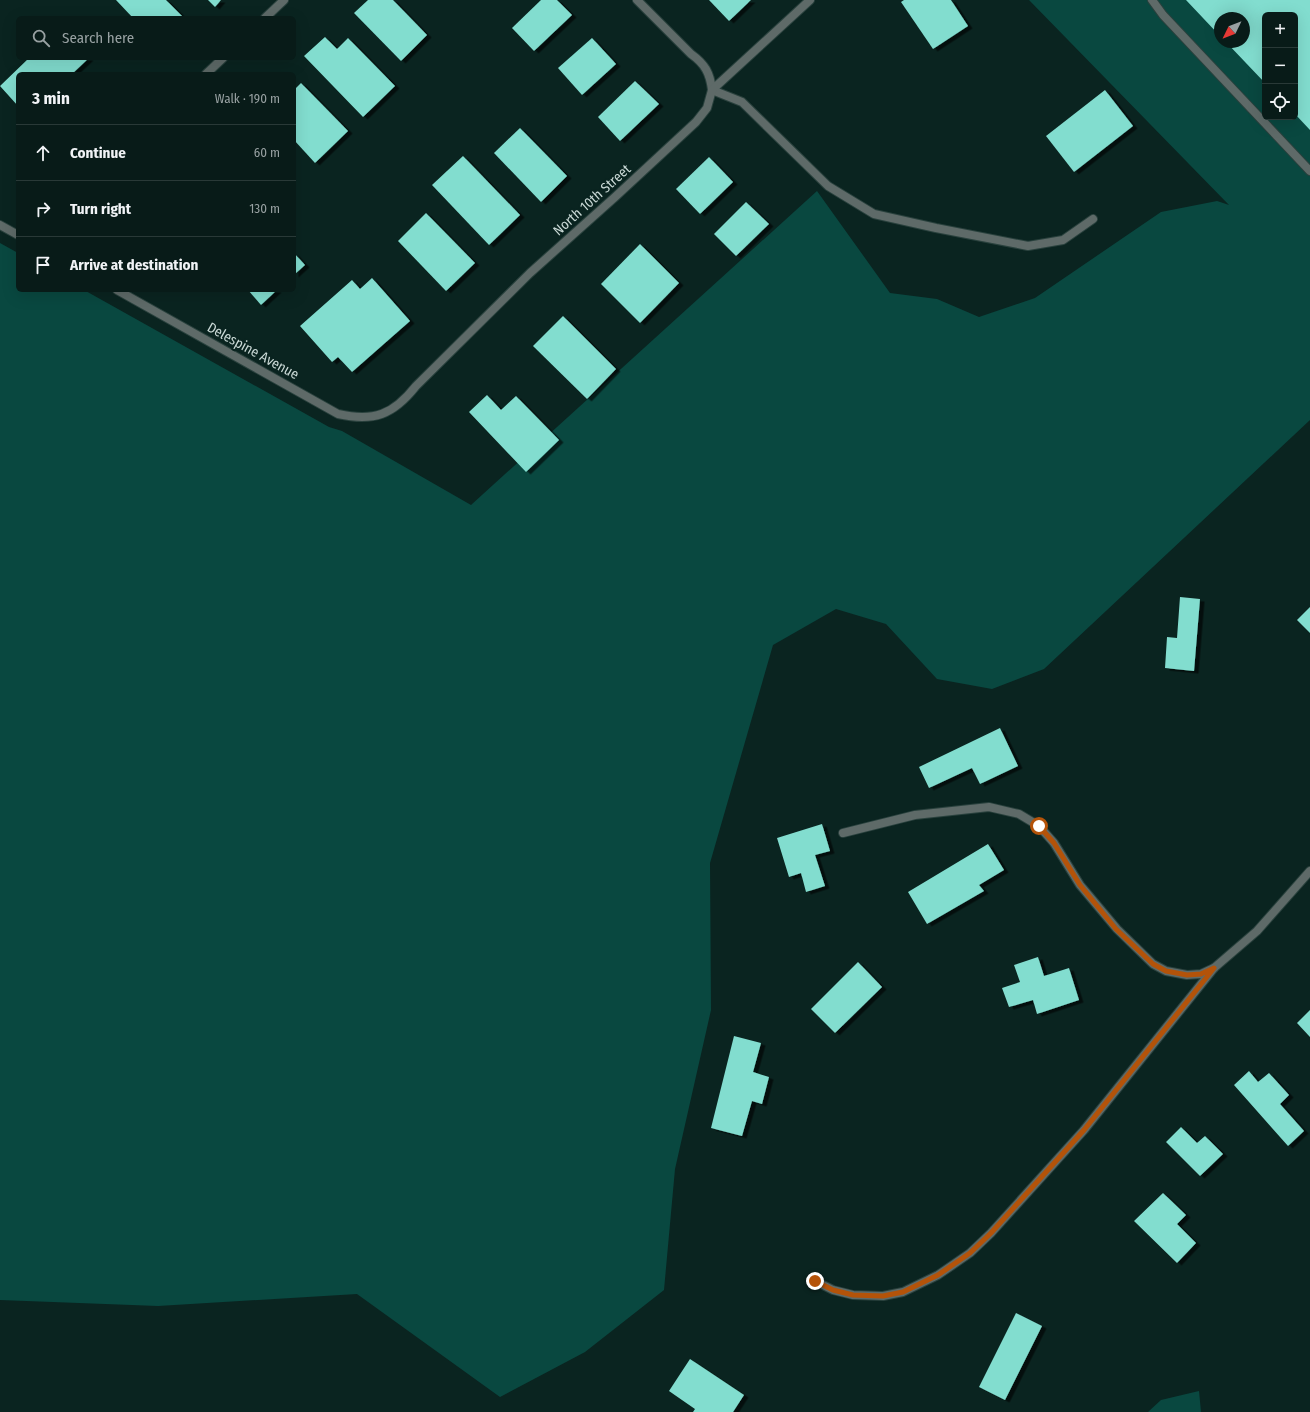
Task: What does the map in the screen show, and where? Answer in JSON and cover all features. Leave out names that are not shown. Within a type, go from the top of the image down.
[{"type":"street","points":[[267,16],[284,0]]},
{"type":"street","points":[[637,0],[691,54],[701,61],[710,78],[712,90]]},
{"type":"street","points":[[712,90],[810,0]]},
{"type":"street","points":[[1152,0],[1163,15],[1310,171]]},
{"type":"street","points":[[208,72],[221,60]]},
{"type":"street","points":[[712,90],[742,102],[828,186],[874,214],[1028,246],[1064,240],[1093,219]]},
{"type":"street","name":"North 10th Street","points":[[382,414],[405,400],[416,386],[530,273],[696,122],[707,108],[712,90]]},
{"type":"street","points":[[0,225],[16,234]]},
{"type":"street","name":"Delespine Avenue","points":[[121,292],[338,414],[356,418],[382,414]]},
{"type":"street","points":[[843,833],[915,815],[989,807],[1019,814],[1039,826],[1054,843],[1080,885],[1116,929],[1153,964],[1166,971],[1187,975],[1201,974],[1214,968]]},
{"type":"street","points":[[815,1281],[833,1290],[853,1295],[883,1296],[903,1292],[938,1275],[970,1253],[991,1233],[1084,1130],[1214,968],[1258,931],[1310,871]]},
{"type":"green space","points":[[1029,0],[1310,0],[1310,420],[1044,669],[992,689],[937,679],[886,624],[836,609],[773,645],[710,863],[711,1010],[675,1169],[664,1290],[585,1352],[500,1397],[357,1294],[158,1306],[0,1300],[0,243],[16,252],[16,292],[88,292],[329,427],[342,431],[471,505],[817,191],[890,293],[937,299],[979,317],[1035,298],[1161,212],[1217,201],[1229,205]]},
{"type":"green space","points":[[1199,1391],[1201,1412],[1148,1412],[1161,1400]]},
{"type":"building","points":[[116,0],[166,0],[182,16],[131,16]]},
{"type":"building","points":[[208,0],[221,0],[215,7]]},
{"type":"building","points":[[368,0],[393,0],[427,35],[401,61],[354,13]]},
{"type":"building","points":[[541,0],[557,0],[572,15],[534,51],[512,28]]},
{"type":"building","points":[[709,0],[751,0],[729,21]]},
{"type":"building","points":[[904,0],[951,0],[968,26],[933,49],[901,2]]},
{"type":"building","points":[[1186,0],[1310,0],[1310,130],[1298,117],[1298,12],[1262,12],[1262,80],[1232,48],[1250,48],[1250,12],[1214,12],[1214,30]]},
{"type":"building","points":[[325,37],[337,49],[348,38],[395,86],[363,117],[304,56]]},
{"type":"building","points":[[592,38],[616,64],[582,95],[558,68]]},
{"type":"building","points":[[27,60],[87,60],[74,72],[16,72],[16,104],[0,86]]},
{"type":"building","points":[[635,81],[659,104],[620,141],[598,117]]},
{"type":"building","points":[[301,83],[348,131],[315,163],[296,142],[296,88]]},
{"type":"building","points":[[1105,90],[1133,126],[1074,172],[1046,136]]},
{"type":"building","points":[[520,128],[567,176],[541,202],[494,153]]},
{"type":"building","points":[[463,156],[520,215],[489,245],[432,185]]},
{"type":"building","points":[[709,157],[733,182],[700,214],[676,189]]},
{"type":"building","points":[[746,202],[769,224],[736,256],[714,234]]},
{"type":"building","points":[[426,213],[475,263],[446,291],[398,241]]},
{"type":"building","points":[[640,244],[679,283],[640,323],[601,284]]},
{"type":"building","points":[[296,255],[305,265],[296,273]]},
{"type":"building","points":[[372,278],[410,321],[352,372],[338,357],[332,362],[300,326],[352,280],[360,289]]},
{"type":"building","points":[[250,292],[275,292],[261,305]]},
{"type":"building","points":[[563,316],[616,369],[587,399],[533,346]]},
{"type":"building","points":[[487,395],[501,410],[516,396],[559,440],[526,472],[469,412]]},
{"type":"building","points":[[1180,597],[1200,599],[1194,671],[1165,668],[1167,637],[1177,638]]},
{"type":"building","points":[[1310,607],[1310,633],[1297,620]]},
{"type":"building","points":[[1000,728],[1018,766],[980,784],[972,768],[929,788],[919,767]]},
{"type":"building","points":[[822,824],[830,851],[815,855],[825,886],[806,892],[801,873],[789,877],[777,838]]},
{"type":"building","points":[[988,844],[1004,870],[979,885],[984,891],[927,924],[908,892]]},
{"type":"building","points":[[1038,957],[1044,976],[1069,968],[1079,1000],[1037,1014],[1033,1000],[1009,1007],[1002,988],[1020,982],[1014,965]]},
{"type":"building","points":[[858,962],[882,987],[835,1033],[811,1009]]},
{"type":"building","points":[[1310,1010],[1310,1037],[1297,1023]]},
{"type":"building","points":[[734,1036],[761,1043],[753,1072],[769,1077],[762,1104],[752,1101],[742,1136],[711,1128]]},
{"type":"building","points":[[1249,1071],[1258,1082],[1269,1073],[1289,1095],[1280,1104],[1304,1131],[1288,1146],[1234,1085]]},
{"type":"building","points":[[1181,1127],[1197,1143],[1205,1136],[1223,1154],[1200,1176],[1166,1142]]},
{"type":"building","points":[[1163,1193],[1186,1215],[1177,1224],[1196,1243],[1177,1263],[1134,1221]]},
{"type":"building","points":[[1016,1313],[1042,1326],[1005,1400],[979,1387]]},
{"type":"building","points":[[690,1359],[744,1395],[733,1412],[693,1412],[695,1409],[669,1391]]},
{"type":"route","points":[[815,1281],[833,1290],[853,1295],[883,1296],[903,1292],[938,1275],[970,1253],[991,1233],[1084,1130],[1214,968],[1201,974],[1187,975],[1166,971],[1153,964],[1116,929],[1080,885],[1054,843],[1039,826]]}]
